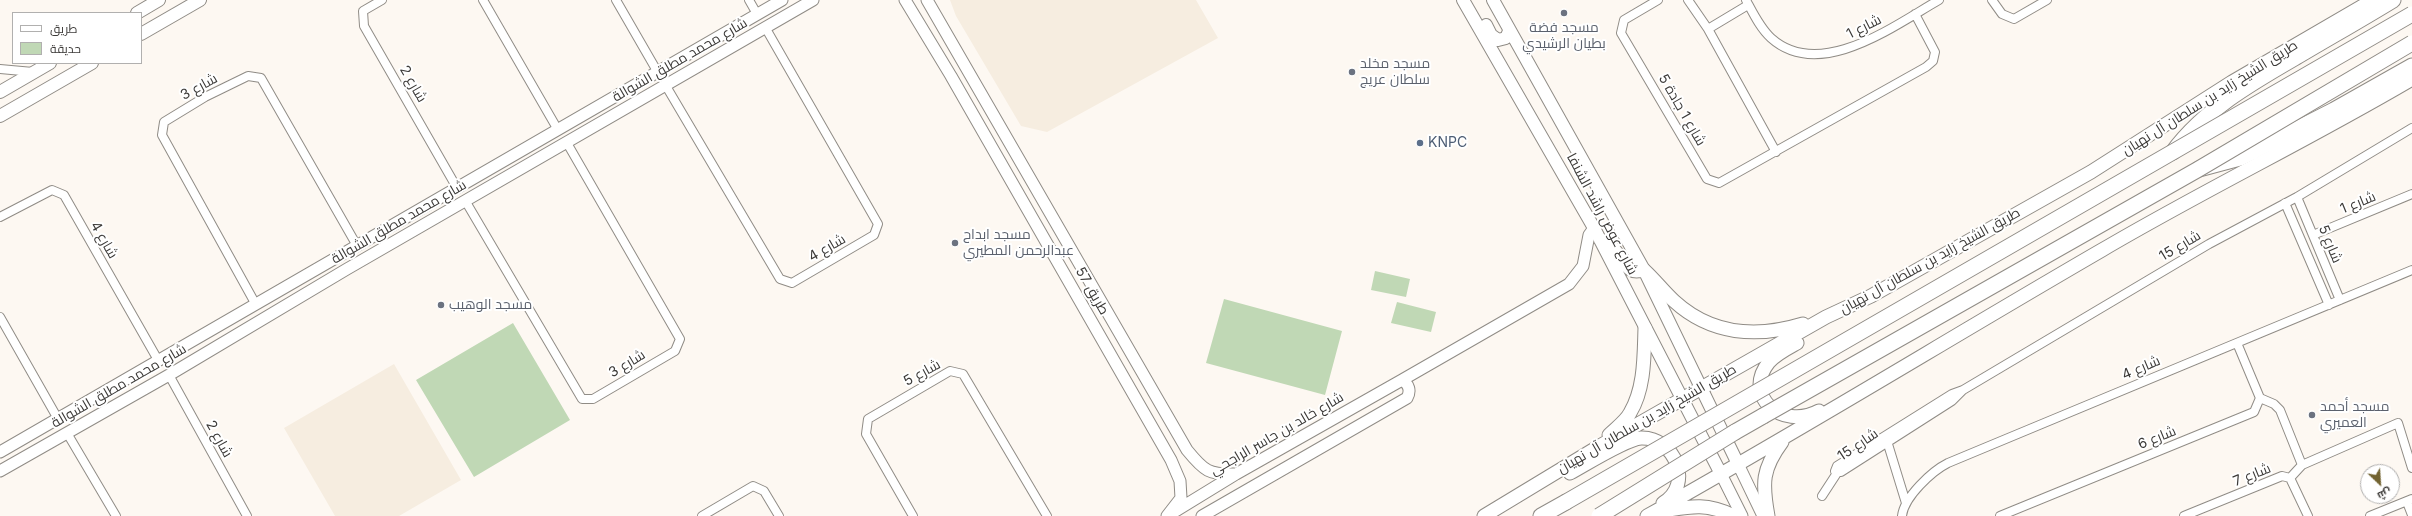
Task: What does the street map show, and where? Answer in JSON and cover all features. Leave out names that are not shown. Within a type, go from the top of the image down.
[{"type":"highway","points":[[2173,153],[2188,133],[2207,115],[2294,58],[2393,0]]},
{"type":"highway","name":"طريق الشيخ زايد بن سلطان آل نهيان","points":[[1541,516],[2412,14]]},
{"type":"highway","points":[[1599,516],[1735,432],[2196,170],[2412,43]]},
{"type":"highway","points":[[2196,170],[2223,165],[2240,158],[2334,110],[2412,66]]},
{"type":"main road","points":[[139,12],[159,0]]},
{"type":"main road","points":[[142,33],[200,0]]},
{"type":"main road","name":"شارع عوض راشد الشنفا","points":[[1463,0],[1594,228],[1721,474]]},
{"type":"main road","points":[[1470,0],[1494,38],[1498,40],[1506,38],[1509,31]]},
{"type":"main road","name":"شارع عوض راشد الشنفا","points":[[1493,0],[1644,270],[1738,464]]},
{"type":"main road","name":"طريق الشيخ زايد بن سلطان آل نهيان","points":[[1484,516],[1598,447],[1826,317],[1871,296],[2091,172],[2232,82],[2373,0]]},
{"type":"main road","points":[[0,92],[48,64]]},
{"type":"main road","points":[[0,116],[90,64]]},
{"type":"main road","points":[[1650,514],[1784,439],[2104,248],[2333,125],[2412,79]]},
{"type":"main road","points":[[1600,240],[1615,248],[1630,271],[1636,273],[1644,270],[1674,302],[1701,319],[1726,330],[1763,333],[1788,329],[1826,317]]},
{"type":"main road","points":[[1871,296],[1769,362],[1762,377],[1761,385],[1768,405],[1784,416],[1794,418],[1807,416],[1915,360]]},
{"type":"main road","points":[[1598,447],[1630,414],[1637,400],[1643,364],[1645,328]]},
{"type":"main road","points":[[1489,516],[1633,440],[1642,438],[1652,439],[1668,448],[1676,460],[1679,477],[1675,490],[1666,501],[1640,516]]},
{"type":"main road","points":[[1768,516],[1765,498],[1765,471],[1784,439]]},
{"type":"main road","points":[[1650,514],[1696,505],[1716,508],[1734,516]]},
{"type":"street","name":"شارع 2","points":[[382,0],[363,11],[364,26],[457,188]]},
{"type":"street","points":[[483,0],[558,130]]},
{"type":"street","points":[[616,0],[657,71]]},
{"type":"street","points":[[749,0],[758,14]]},
{"type":"street","name":"شارع محمد مطلق الشوالة","points":[[0,452],[356,244],[457,188],[782,0]]},
{"type":"street","name":"شارع محمد مطلق الشوالة","points":[[0,471],[169,375],[340,273],[466,202],[813,0]]},
{"type":"street","name":"طريق 57","points":[[905,0],[952,76],[1171,460],[1180,481],[1181,498],[1167,516]]},
{"type":"street","name":"طريق 57","points":[[927,0],[1187,450],[1202,469],[1217,475],[1236,474]]},
{"type":"street","name":"شارع 1 جادة 5","points":[[1658,0],[1624,20],[1621,33],[1707,179],[1712,182],[1725,181],[1926,67],[1933,61],[1935,52],[1915,14]]},
{"type":"street","points":[[1688,0],[1708,29],[1776,152]]},
{"type":"street","name":"شارع 1","points":[[1747,3],[1772,38],[1783,46],[1802,52],[1821,54],[1839,52],[1859,46],[1939,0]]},
{"type":"street","points":[[1992,0],[2002,14],[2014,19],[2047,0]]},
{"type":"street","points":[[1708,29],[1747,3]]},
{"type":"street","name":"شارع 4","points":[[666,86],[780,279],[792,283],[874,235],[878,224],[765,28]]},
{"type":"street","points":[[942,60],[953,58],[956,51]]},
{"type":"street","points":[[952,76],[955,69],[967,68]]},
{"type":"street","points":[[0,69],[34,72]]},
{"type":"street","name":"شارع 3","points":[[255,303],[162,135],[164,122],[205,97],[248,76],[261,78],[356,244]]},
{"type":"street","name":"شارع 15","points":[[1962,390],[1952,401],[1837,473],[1835,469],[1837,466],[1952,394],[1962,390],[2210,244],[2297,197],[2412,128]]},
{"type":"street","name":"شارع 3","points":[[466,202],[582,399],[593,399],[675,351],[680,339],[567,143]]},
{"type":"street","points":[[526,148],[522,154],[523,159],[527,163],[535,162]]},
{"type":"street","points":[[500,162],[509,167],[507,178]]},
{"type":"street","name":"شارع 4","points":[[0,217],[52,190],[64,195],[158,360]]},
{"type":"street","name":"شارع 1","points":[[2313,235],[2412,194]]},
{"type":"street","name":"شارع 5","points":[[2297,197],[2340,300]]},
{"type":"street","name":"شارع 5","points":[[2285,203],[2329,305]]},
{"type":"street","name":"شارع خالد بن جاسر الراجحي","points":[[1167,516],[1236,474],[1569,284],[1582,266],[1589,235],[1594,228]]},
{"type":"street","name":"شارع 4","points":[[1902,516],[1906,502],[1929,476],[1948,463],[2412,270]]},
{"type":"street","points":[[0,317],[58,419]]},
{"type":"street","points":[[2237,343],[2260,398],[2274,404],[2280,410],[2302,465]]},
{"type":"street","name":"شارع 5","points":[[913,516],[866,434],[868,419],[950,371],[963,374],[1047,516]]},
{"type":"street","name":"شارع 2","points":[[169,375],[246,516]]},
{"type":"street","points":[[123,380],[120,386],[122,392],[136,394]]},
{"type":"street","points":[[1202,516],[1407,398],[1409,388],[1402,380]]},
{"type":"street","points":[[100,394],[107,400],[109,405],[106,411]]},
{"type":"street","name":"شارع 6","points":[[2000,516],[2254,412],[2260,398]]},
{"type":"street","points":[[2290,478],[2302,465],[2398,423],[2412,468]]},
{"type":"street","points":[[67,433],[116,516]]},
{"type":"street","points":[[1887,441],[1906,502]]},
{"type":"street","points":[[1171,460],[1176,462],[1184,459],[1187,450]]},
{"type":"street","points":[[1738,464],[1763,516]]},
{"type":"street","points":[[1822,496],[1837,473]]},
{"type":"street","points":[[1721,474],[1742,516]]},
{"type":"street","name":"شارع 7","points":[[2184,516],[2282,476],[2290,478],[2308,516]]},
{"type":"street","points":[[702,516],[753,486],[764,491],[779,516]]},
{"type":"street","points":[[2370,516],[2409,501],[2412,515]]},
{"type":"shaded area","points":[[950,0],[1196,0],[1218,38],[1047,132],[1021,126],[956,16]]},
{"type":"shaded area","points":[[394,364],[461,480],[399,516],[335,516],[284,428]]},
{"type":"green space","points":[[1375,271],[1410,279],[1406,297],[1371,290]]},
{"type":"green space","points":[[1224,299],[1342,331],[1325,395],[1206,363]]},
{"type":"green space","points":[[1397,302],[1436,312],[1431,332],[1391,323]]},
{"type":"green space","points":[[513,323],[570,420],[474,477],[416,380]]},
{"type":"place","name":"مسجد فضة بطيان الرشيدي","points":[[1564,13]]},
{"type":"place","name":"مسجد مخلد سلطان عريج","points":[[1352,72]]},
{"type":"place","name":"KNPC","points":[[1420,143]]},
{"type":"place","name":"مسجد ابداح عبدالرحمن المطيري","points":[[955,243]]},
{"type":"place","name":"مسجد الوهيب","points":[[441,305]]},
{"type":"place","name":"مسجد أحمد العميري","points":[[2312,415]]}]
